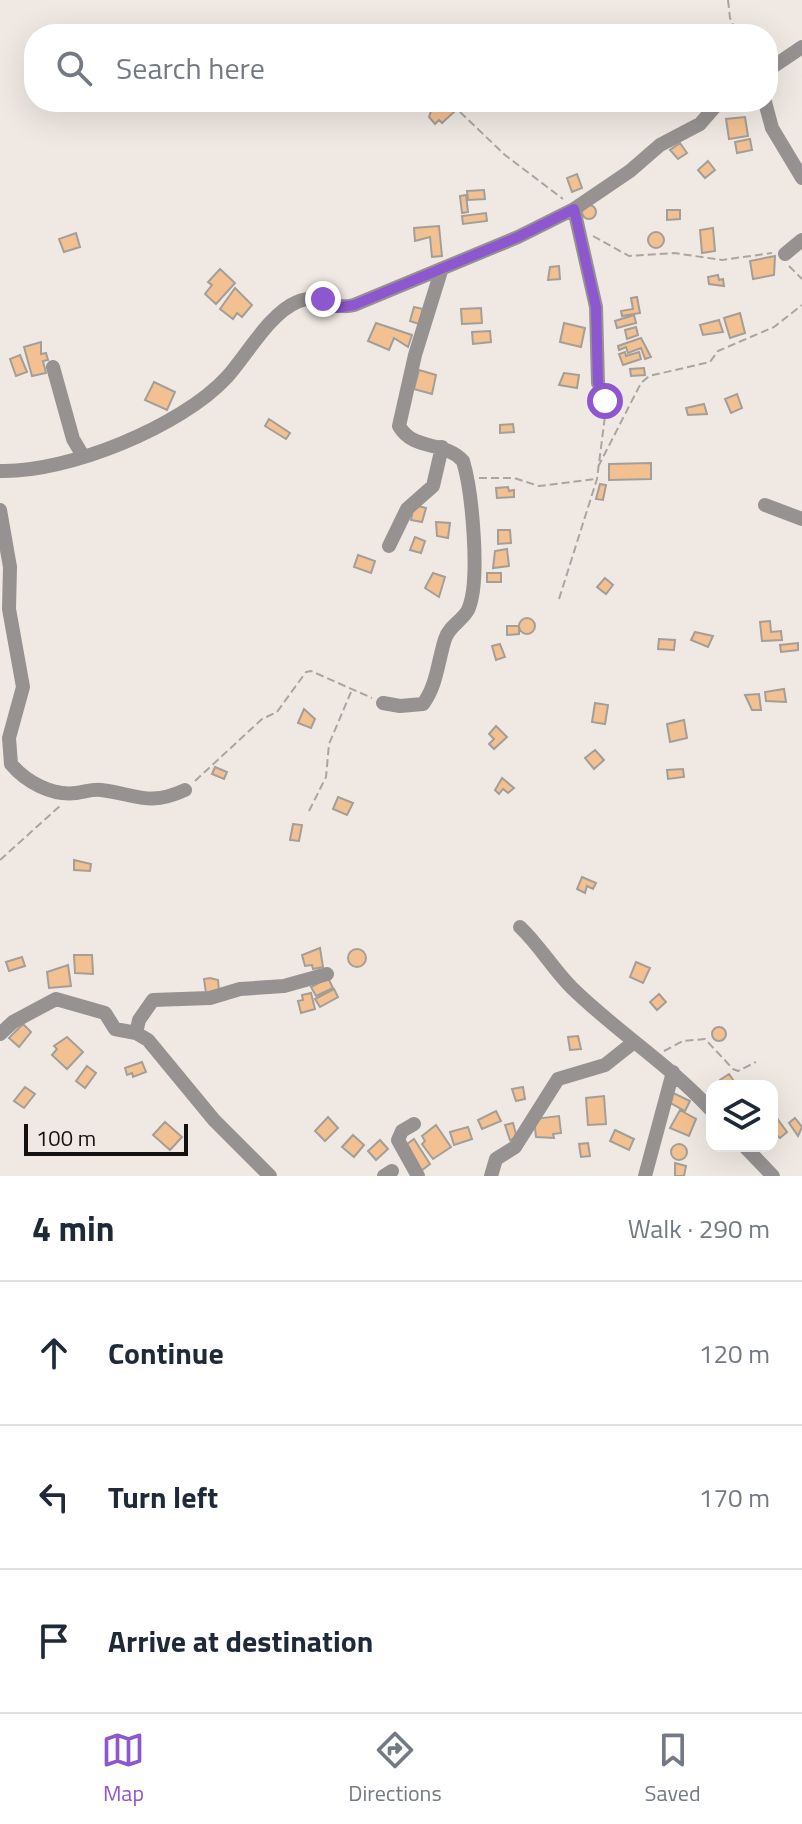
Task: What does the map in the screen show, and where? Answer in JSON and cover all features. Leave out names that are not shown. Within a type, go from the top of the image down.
[{"type":"street","points":[[778,63],[802,47]]},
{"type":"street","points":[[0,471],[18,471],[83,456],[118,444],[191,406],[226,379],[277,315],[295,302],[313,297],[336,308],[346,307],[441,271],[575,212],[660,145],[700,124],[710,112]]},
{"type":"street","points":[[768,112],[772,128],[802,178]]},
{"type":"street","points":[[575,212],[596,307],[598,383]]},
{"type":"street","points":[[785,254],[802,240]]},
{"type":"street","points":[[383,703],[400,706],[423,704],[435,679],[445,637],[469,605],[475,560],[467,474],[463,461],[442,447],[412,442],[399,426],[415,355],[441,271]]},
{"type":"street","points":[[53,367],[73,439],[83,456]]},
{"type":"street","points":[[389,546],[407,509],[433,486],[442,447]]},
{"type":"street","points":[[765,505],[802,519]]},
{"type":"street","points":[[0,510],[10,567],[9,609],[23,687],[9,738],[11,764],[52,792],[102,790],[133,799],[151,799],[185,790]]},
{"type":"street","points":[[520,927],[542,947],[569,985],[673,1072],[706,1105]]},
{"type":"street","points":[[136,1033],[142,1013],[153,1000],[171,997],[200,1000],[240,989],[284,986],[327,974]]},
{"type":"street","points":[[0,1034],[13,1022],[56,999],[105,1013],[115,1029],[136,1033],[162,1054],[214,1120],[270,1176]]},
{"type":"street","points":[[491,1176],[491,1167],[496,1159],[515,1147],[558,1079],[605,1065],[634,1042]]},
{"type":"street","points":[[645,1176],[673,1072]]},
{"type":"street","points":[[414,1124],[402,1131],[398,1140],[418,1176]]},
{"type":"street","points":[[750,1152],[773,1176]]},
{"type":"path","points":[[728,0],[733,24]]},
{"type":"path","points":[[460,112],[505,155],[575,212],[592,236],[629,256],[674,253],[722,260],[764,253],[785,254],[789,265],[802,279]]},
{"type":"path","points":[[598,467],[629,402],[649,376],[710,362],[718,351],[774,327],[802,305]]},
{"type":"path","points":[[559,599],[597,479],[605,416],[598,383]]},
{"type":"path","points":[[467,474],[514,478],[539,486],[597,479]]},
{"type":"path","points":[[185,790],[262,719],[277,712],[306,672],[311,671],[383,703]]},
{"type":"path","points":[[309,811],[326,777],[329,744],[351,690]]},
{"type":"path","points":[[0,860],[75,793]]},
{"type":"path","points":[[652,1057],[683,1041],[697,1039],[711,1043],[738,1071],[756,1062]]},
{"type":"building","points":[[431,112],[454,112],[442,123],[439,120],[435,124],[429,117]]},
{"type":"building","points":[[745,117],[748,136],[729,139],[726,119]]},
{"type":"building","points":[[750,139],[752,150],[737,153],[735,142]]},
{"type":"building","points":[[680,143],[687,153],[678,159],[670,150]]},
{"type":"building","points":[[708,161],[715,170],[705,178],[698,170]]},
{"type":"building","points":[[577,174],[582,188],[572,192],[567,178]]},
{"type":"building","points":[[484,190],[485,199],[468,200],[467,191]]},
{"type":"building","points":[[466,195],[468,212],[462,213],[460,196]]},
{"type":"building","points":[[589,205],[596,212],[589,219],[582,212]]},
{"type":"building","points":[[667,210],[680,210],[680,219],[667,220]]},
{"type":"building","points":[[486,213],[487,221],[463,224],[462,216]]},
{"type":"building","points":[[439,226],[442,256],[432,257],[430,237],[415,241],[414,228]]},
{"type":"building","points":[[713,228],[715,251],[702,253],[700,230]]},
{"type":"building","points":[[656,232],[662,234],[662,246],[656,248],[650,246],[648,240],[650,234]]},
{"type":"building","points":[[76,233],[80,247],[64,252],[59,239]]},
{"type":"building","points":[[775,256],[774,275],[753,279],[750,261]]},
{"type":"building","points":[[559,266],[560,279],[548,280],[550,267]]},
{"type":"building","points":[[220,269],[235,283],[216,304],[205,294],[212,285],[208,282]]},
{"type":"building","points":[[718,275],[719,280],[723,279],[724,286],[709,284],[708,277]]},
{"type":"building","points":[[235,288],[252,305],[242,317],[237,313],[233,319],[220,309]]},
{"type":"building","points":[[637,297],[640,313],[622,316],[621,311],[633,309],[631,298]]},
{"type":"building","points":[[414,307],[423,309],[419,324],[410,321]]},
{"type":"building","points":[[481,308],[482,323],[462,324],[461,309]]},
{"type":"building","points":[[740,313],[745,333],[730,338],[724,318]]},
{"type":"building","points":[[634,315],[636,323],[617,328],[615,321]]},
{"type":"building","points":[[719,320],[723,332],[703,335],[700,325]]},
{"type":"building","points":[[376,323],[412,335],[408,347],[394,338],[389,350],[368,341]]},
{"type":"building","points":[[564,323],[585,328],[581,347],[560,342]]},
{"type":"building","points":[[636,327],[638,335],[627,339],[625,330]]},
{"type":"building","points":[[490,331],[491,342],[473,344],[472,332]]},
{"type":"building","points":[[641,338],[651,357],[645,359],[641,348],[628,353],[626,347],[619,350],[618,346]]},
{"type":"building","points":[[41,342],[41,354],[46,353],[48,360],[43,361],[46,373],[32,376],[24,347]]},
{"type":"building","points":[[625,352],[626,356],[639,352],[641,359],[623,365],[619,354]]},
{"type":"building","points":[[20,355],[27,372],[16,376],[10,359]]},
{"type":"building","points":[[644,368],[645,375],[631,376],[630,369]]},
{"type":"building","points":[[419,370],[436,375],[432,394],[414,389]]},
{"type":"building","points":[[564,373],[579,375],[577,388],[559,385]]},
{"type":"building","points":[[154,382],[175,392],[167,410],[145,400]]},
{"type":"building","points":[[737,394],[742,408],[731,413],[725,399]]},
{"type":"building","points":[[704,404],[707,414],[688,415],[686,408]]},
{"type":"building","points":[[269,419],[290,433],[286,439],[265,426]]},
{"type":"building","points":[[513,424],[514,432],[500,433],[500,425]]},
{"type":"building","points":[[651,463],[651,479],[609,480],[609,464]]},
{"type":"building","points":[[600,484],[606,485],[603,500],[596,499]]},
{"type":"building","points":[[508,487],[509,491],[514,490],[514,497],[497,498],[496,488]]},
{"type":"building","points":[[414,505],[426,508],[422,522],[411,520]]},
{"type":"building","points":[[436,522],[450,523],[448,538],[437,536]]},
{"type":"building","points":[[498,530],[510,530],[511,543],[498,544]]},
{"type":"building","points":[[415,537],[425,541],[421,553],[410,550]]},
{"type":"building","points":[[507,549],[509,566],[493,568],[495,551]]},
{"type":"building","points":[[358,555],[375,561],[371,573],[354,567]]},
{"type":"building","points":[[433,573],[445,577],[439,597],[425,588]]},
{"type":"building","points":[[487,573],[501,573],[501,582],[487,582]]},
{"type":"building","points":[[605,578],[613,585],[606,594],[597,587]]},
{"type":"building","points":[[527,618],[533,620],[533,632],[527,634],[521,632],[519,626],[521,620]]},
{"type":"building","points":[[770,621],[771,632],[781,631],[782,640],[762,641],[760,622]]},
{"type":"building","points":[[507,626],[519,626],[519,634],[507,635]]},
{"type":"building","points":[[695,632],[713,636],[708,647],[691,640]]},
{"type":"building","points":[[659,639],[675,640],[674,650],[658,649]]},
{"type":"building","points":[[798,643],[798,650],[781,652],[780,645]]},
{"type":"building","points":[[500,644],[505,657],[496,660],[492,646]]},
{"type":"building","points":[[784,689],[786,702],[766,701],[765,692]]},
{"type":"building","points":[[759,694],[761,710],[752,710],[745,695]]},
{"type":"building","points":[[595,703],[608,705],[605,724],[592,722]]},
{"type":"building","points":[[304,709],[315,719],[311,728],[298,723]]},
{"type":"building","points":[[684,720],[687,738],[670,742],[667,724]]},
{"type":"building","points":[[496,726],[507,737],[494,749],[489,744],[494,739],[489,734]]},
{"type":"building","points":[[595,750],[604,760],[594,769],[585,758]]},
{"type":"building","points":[[215,767],[227,772],[224,779],[212,774]]},
{"type":"building","points":[[683,769],[684,777],[668,779],[667,770]]},
{"type":"building","points":[[502,778],[514,788],[508,793],[503,789],[499,794],[495,790]]},
{"type":"building","points":[[338,797],[353,803],[347,815],[333,809]]},
{"type":"building","points":[[293,824],[302,825],[299,841],[290,840]]},
{"type":"building","points":[[74,860],[91,864],[90,871],[74,870]]},
{"type":"building","points":[[582,877],[596,883],[593,889],[587,886],[585,893],[577,889]]},
{"type":"building","points":[[320,948],[323,967],[313,969],[312,965],[305,966],[302,955]]},
{"type":"building","points":[[357,949],[366,958],[357,967],[348,958]]},
{"type":"building","points":[[74,955],[92,955],[93,974],[75,973]]},
{"type":"building","points":[[22,957],[25,966],[9,971],[6,962]]},
{"type":"building","points":[[636,962],[650,968],[643,983],[630,977]]},
{"type":"building","points":[[68,965],[71,986],[49,988],[47,972]]},
{"type":"building","points":[[328,978],[333,988],[316,996],[311,987]]},
{"type":"building","points":[[204,979],[218,980],[219,991],[206,993]]},
{"type":"building","points":[[334,989],[338,997],[320,1007],[315,999]]},
{"type":"building","points":[[311,993],[315,1009],[301,1013],[298,1001],[303,1000],[302,995]]},
{"type":"building","points":[[659,994],[666,1002],[657,1010],[650,1002]]},
{"type":"building","points":[[23,1024],[31,1032],[19,1047],[9,1038]]},
{"type":"building","points":[[719,1027],[726,1034],[719,1041],[712,1034]]},
{"type":"building","points":[[578,1036],[581,1049],[570,1050],[568,1037]]},
{"type":"building","points":[[67,1037],[83,1052],[67,1069],[52,1055],[57,1049],[54,1046]]},
{"type":"building","points":[[142,1062],[146,1072],[133,1077],[132,1073],[127,1075],[125,1068]]},
{"type":"building","points":[[87,1066],[96,1073],[85,1088],[76,1081]]},
{"type":"building","points":[[25,1087],[35,1094],[24,1108],[14,1101]]},
{"type":"building","points":[[523,1087],[525,1099],[516,1101],[512,1089]]},
{"type":"building","points":[[671,1092],[690,1101],[685,1111],[667,1101]]},
{"type":"building","points":[[604,1096],[606,1124],[588,1125],[586,1098]]},
{"type":"building","points":[[680,1110],[696,1119],[689,1136],[670,1128]]},
{"type":"building","points":[[496,1111],[501,1121],[482,1129],[478,1120]]},
{"type":"building","points":[[559,1116],[561,1133],[553,1134],[554,1138],[536,1137],[534,1119]]},
{"type":"building","points":[[328,1117],[338,1128],[325,1141],[315,1131]]},
{"type":"building","points":[[795,1118],[802,1127],[798,1136],[789,1123]]},
{"type":"building","points":[[778,1120],[787,1132],[780,1138],[778,1136]]},
{"type":"building","points":[[165,1122],[182,1137],[170,1150],[153,1135]]},
{"type":"building","points":[[513,1123],[517,1138],[510,1140],[505,1125]]},
{"type":"building","points":[[436,1125],[451,1147],[433,1159],[422,1144],[425,1141],[422,1136]]},
{"type":"building","points":[[468,1127],[472,1139],[454,1145],[450,1132]]},
{"type":"building","points":[[615,1130],[634,1139],[629,1150],[610,1141]]},
{"type":"building","points":[[353,1135],[364,1145],[354,1157],[342,1147]]},
{"type":"building","points":[[414,1139],[430,1164],[421,1171],[407,1144]]},
{"type":"building","points":[[380,1140],[388,1149],[376,1160],[368,1151]]},
{"type":"building","points":[[588,1143],[590,1156],[581,1157],[579,1144]]},
{"type":"building","points":[[676,1144],[682,1144],[687,1152],[685,1158],[676,1160],[671,1155],[671,1149]]},
{"type":"building","points":[[675,1163],[686,1166],[684,1176],[675,1176]]},
{"type":"route","points":[[323,299],[336,308],[354,305],[461,262],[574,209],[581,254],[596,307],[598,383],[605,401]]}]
